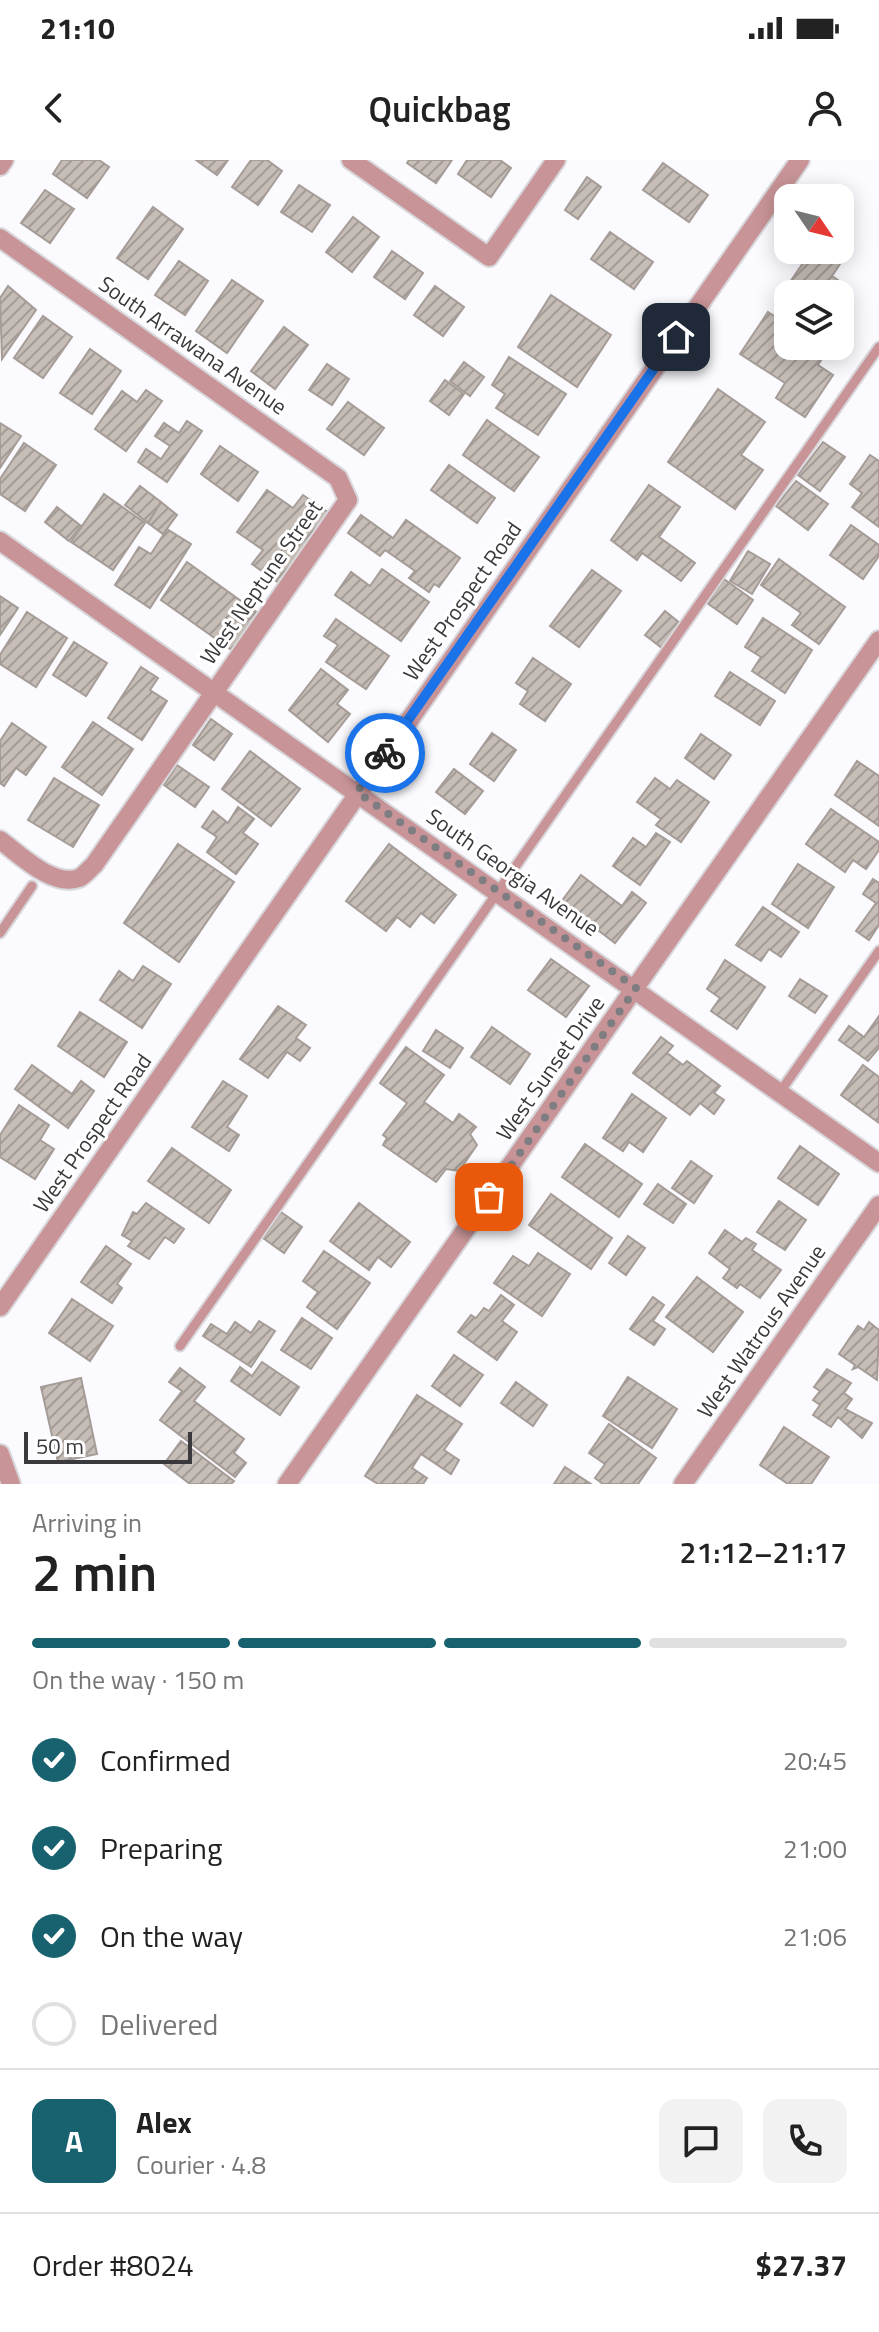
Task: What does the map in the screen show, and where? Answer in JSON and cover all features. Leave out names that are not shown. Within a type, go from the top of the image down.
[{"type":"street","points":[[0,166],[4,160]]},
{"type":"street","points":[[351,160],[489,257],[556,160]]},
{"type":"street","name":"West Prospect Road","points":[[0,1307],[800,160]]},
{"type":"street","name":"South Arrawana Avenue","points":[[0,238],[338,478],[348,500]]},
{"type":"street","name":"West Neptune Street","points":[[0,840],[47,873],[64,879],[80,878],[94,865],[348,500]]},
{"type":"street","name":"South Georgia Avenue","points":[[0,541],[636,988],[879,1163]]},
{"type":"street","name":"West Sunset Drive","points":[[287,1484],[879,640]]},
{"type":"street","name":"West Watrous Avenue","points":[[683,1484],[879,1205]]},
{"type":"street","points":[[0,1454],[11,1484]]},
{"type":"lane","points":[[180,1346],[879,347]]},
{"type":"lane","points":[[0,933],[32,886]]},
{"type":"lane","points":[[780,1092],[879,951]]},
{"type":"building","points":[[62,160],[99,160],[109,167],[87,198],[53,174]]},
{"type":"building","points":[[196,160],[228,160],[217,175]]},
{"type":"building","points":[[251,160],[267,160],[282,171],[258,205],[232,187]]},
{"type":"building","points":[[409,160],[452,160],[436,183],[407,163]]},
{"type":"building","points":[[467,160],[500,160],[511,168],[491,197],[458,174]]},
{"type":"building","points":[[663,163],[708,195],[689,222],[643,190]]},
{"type":"building","points":[[587,177],[601,187],[578,219],[565,210]]},
{"type":"building","points":[[299,185],[330,205],[312,232],[281,212]]},
{"type":"building","points":[[45,190],[74,209],[50,243],[21,223]]},
{"type":"building","points":[[153,207],[183,229],[148,279],[117,258]]},
{"type":"building","points":[[353,217],[379,237],[352,272],[326,252]]},
{"type":"building","points":[[610,232],[653,262],[634,289],[591,259]]},
{"type":"building","points":[[392,251],[423,273],[405,299],[374,277]]},
{"type":"building","points":[[179,261],[208,281],[185,315],[155,295]]},
{"type":"building","points":[[802,264],[840,264],[832,276],[838,280],[791,280]]},
{"type":"building","points":[[232,280],[263,301],[227,353],[196,331]]},
{"type":"building","points":[[8,286],[36,310],[2,359],[0,298]]},
{"type":"building","points":[[435,286],[464,307],[443,336],[414,315]]},
{"type":"building","points":[[551,295],[611,335],[577,387],[518,347]]},
{"type":"building","points":[[768,312],[774,316],[774,360],[821,360],[818,365],[833,375],[805,417],[776,398],[785,383],[740,354]]},
{"type":"building","points":[[43,316],[72,337],[43,378],[14,358]]},
{"type":"building","points":[[284,327],[308,345],[275,389],[251,371]]},
{"type":"building","points":[[90,349],[121,371],[92,414],[60,393]]},
{"type":"building","points":[[509,357],[566,394],[538,435],[496,408],[505,394],[492,385]]},
{"type":"building","points":[[464,362],[484,377],[470,396],[450,381]]},
{"type":"building","points":[[327,364],[349,379],[332,405],[309,390]]},
{"type":"building","points":[[445,380],[464,394],[449,415],[430,401]]},
{"type":"building","points":[[718,389],[765,422],[741,455],[763,470],[735,509],[668,462]]},
{"type":"building","points":[[146,390],[162,401],[126,451],[95,429],[122,391],[137,402]]},
{"type":"building","points":[[348,402],[384,428],[364,455],[327,429]]},
{"type":"building","points":[[487,420],[539,457],[514,491],[463,455]]},
{"type":"building","points":[[187,421],[202,431],[167,482],[138,462],[146,449],[161,459],[170,446],[155,436],[164,423],[179,433]]},
{"type":"building","points":[[0,423],[21,436],[0,468]]},
{"type":"building","points":[[823,442],[845,457],[820,491],[798,475]]},
{"type":"building","points":[[24,443],[56,465],[25,511],[0,494],[0,479]]},
{"type":"building","points":[[220,446],[258,472],[238,501],[201,474]]},
{"type":"building","points":[[870,455],[879,461],[879,527],[852,507],[862,493],[850,484]]},
{"type":"building","points":[[449,465],[495,498],[477,523],[431,490]]},
{"type":"building","points":[[796,481],[828,504],[808,530],[776,506]]},
{"type":"building","points":[[649,485],[680,507],[659,537],[695,563],[681,581],[642,553],[637,560],[611,540]]},
{"type":"building","points":[[140,486],[161,502],[148,523],[125,505]]},
{"type":"building","points":[[267,490],[293,508],[303,495],[329,513],[279,583],[252,564],[263,550],[237,532]]},
{"type":"building","points":[[104,494],[145,523],[113,570],[71,542]]},
{"type":"building","points":[[161,502],[177,515],[163,534],[148,523]]},
{"type":"building","points":[[57,507],[81,526],[69,541],[45,522]]},
{"type":"building","points":[[361,515],[393,538],[406,520],[460,558],[439,587],[434,584],[429,592],[409,578],[415,571],[385,550],[380,556],[348,533]]},
{"type":"building","points":[[851,525],[879,545],[879,556],[863,579],[830,555]]},
{"type":"building","points":[[167,529],[191,544],[150,608],[115,585],[139,547],[151,554]]},
{"type":"building","points":[[748,551],[770,564],[752,594],[730,581]]},
{"type":"building","points":[[779,559],[845,607],[819,644],[792,625],[801,613],[761,585]]},
{"type":"building","points":[[187,562],[262,616],[236,653],[161,600]]},
{"type":"building","points":[[382,569],[429,602],[401,641],[335,595],[351,572],[370,586]]},
{"type":"building","points":[[592,570],[621,591],[579,647],[550,626]]},
{"type":"building","points":[[724,579],[753,600],[737,624],[707,603]]},
{"type":"building","points":[[0,596],[18,608],[0,635]]},
{"type":"building","points":[[665,611],[681,624],[662,648],[645,635]]},
{"type":"building","points":[[27,612],[67,638],[36,687],[0,664],[0,655]]},
{"type":"building","points":[[763,618],[812,650],[785,693],[752,671],[761,657],[745,647]]},
{"type":"building","points":[[336,619],[389,656],[366,689],[326,662],[338,645],[324,636]]},
{"type":"building","points":[[74,642],[107,663],[86,696],[53,675]]},
{"type":"building","points":[[533,658],[571,684],[545,721],[520,704],[528,691],[516,683]]},
{"type":"building","points":[[141,667],[158,678],[150,690],[167,701],[142,740],[108,718]]},
{"type":"building","points":[[321,669],[348,690],[337,704],[350,714],[328,742],[289,710]]},
{"type":"building","points":[[730,672],[775,701],[760,725],[715,696]]},
{"type":"building","points":[[211,719],[232,734],[214,760],[193,745]]},
{"type":"building","points":[[93,722],[133,749],[102,795],[62,767]]},
{"type":"building","points":[[12,723],[46,747],[26,775],[16,768],[4,786],[0,783],[0,741]]},
{"type":"building","points":[[492,733],[516,750],[494,781],[470,764]]},
{"type":"building","points":[[701,734],[731,755],[714,779],[685,758]]},
{"type":"building","points":[[250,751],[300,789],[271,826],[222,789]]},
{"type":"building","points":[[857,761],[879,776],[879,826],[835,795]]},
{"type":"building","points":[[177,765],[209,787],[195,807],[164,785]]},
{"type":"building","points":[[454,769],[483,791],[465,814],[436,792]]},
{"type":"building","points":[[54,778],[99,805],[73,847],[28,820]]},
{"type":"building","points":[[655,778],[670,789],[677,780],[709,802],[681,842],[656,825],[661,819],[637,802]]},
{"type":"building","points":[[238,807],[254,819],[243,833],[258,844],[236,874],[207,852],[217,837],[202,827],[213,811],[228,823]]},
{"type":"building","points":[[831,809],[879,842],[879,850],[866,869],[853,860],[845,872],[806,844]]},
{"type":"building","points":[[656,833],[670,842],[640,885],[613,866],[633,838],[646,847]]},
{"type":"building","points":[[178,844],[234,882],[179,962],[124,923]]},
{"type":"building","points":[[389,844],[456,895],[434,923],[421,913],[410,927],[397,917],[386,931],[346,901]]},
{"type":"building","points":[[798,864],[834,887],[808,928],[772,904]]},
{"type":"building","points":[[581,875],[622,906],[632,892],[646,903],[615,943],[561,902]]},
{"type":"building","points":[[873,879],[879,883],[879,925],[869,940],[856,931],[876,903],[863,894]]},
{"type":"building","points":[[763,907],[799,932],[781,957],[769,949],[761,961],[736,945]]},
{"type":"building","points":[[551,959],[589,986],[566,1017],[528,990]]},
{"type":"building","points":[[725,960],[765,987],[737,1029],[711,1011],[720,998],[707,989]]},
{"type":"building","points":[[143,966],[171,984],[142,1028],[100,1000],[119,971],[133,981]]},
{"type":"building","points":[[800,979],[827,996],[815,1013],[789,996]]},
{"type":"building","points":[[278,1006],[306,1025],[296,1038],[310,1048],[300,1061],[287,1052],[268,1078],[240,1059]]},
{"type":"building","points":[[80,1012],[127,1042],[104,1077],[58,1046]]},
{"type":"building","points":[[879,1016],[879,1048],[868,1061],[839,1040],[849,1026],[864,1037]]},
{"type":"building","points":[[492,1027],[530,1054],[510,1084],[471,1057]]},
{"type":"building","points":[[436,1030],[463,1048],[450,1068],[423,1051]]},
{"type":"building","points":[[661,1037],[673,1046],[667,1053],[683,1065],[687,1061],[720,1086],[714,1093],[724,1100],[714,1114],[700,1103],[690,1115],[633,1073]]},
{"type":"building","points":[[406,1047],[444,1075],[424,1102],[453,1123],[459,1114],[476,1127],[470,1134],[477,1145],[459,1171],[446,1169],[436,1182],[383,1145],[387,1138],[383,1135],[407,1103],[380,1083]]},
{"type":"building","points":[[32,1065],[72,1094],[81,1081],[94,1091],[68,1128],[15,1089]]},
{"type":"building","points":[[863,1065],[879,1077],[879,1123],[841,1095]]},
{"type":"building","points":[[223,1081],[247,1096],[227,1127],[239,1135],[229,1151],[192,1127]]},
{"type":"building","points":[[632,1094],[666,1118],[643,1152],[629,1142],[623,1151],[603,1138]]},
{"type":"building","points":[[19,1105],[49,1125],[40,1140],[54,1149],[35,1179],[0,1157],[0,1135]]},
{"type":"building","points":[[585,1144],[642,1184],[619,1217],[562,1177]]},
{"type":"building","points":[[800,1146],[839,1174],[818,1205],[778,1178]]},
{"type":"building","points":[[172,1148],[231,1190],[209,1223],[148,1181]]},
{"type":"building","points":[[691,1161],[712,1176],[694,1203],[672,1188]]},
{"type":"building","points":[[658,1184],[686,1204],[673,1223],[644,1204]]},
{"type":"building","points":[[551,1194],[612,1238],[591,1269],[529,1225]]},
{"type":"building","points":[[779,1201],[806,1220],[785,1250],[757,1232]]},
{"type":"building","points":[[146,1203],[184,1229],[174,1243],[165,1237],[149,1259],[128,1246],[132,1241],[122,1235],[133,1212],[137,1214]]},
{"type":"building","points":[[359,1203],[410,1242],[391,1267],[378,1257],[369,1270],[330,1241]]},
{"type":"building","points":[[281,1212],[302,1227],[284,1253],[263,1238]]},
{"type":"building","points":[[725,1230],[742,1242],[746,1238],[756,1244],[752,1250],[781,1270],[760,1298],[740,1284],[737,1288],[723,1278],[730,1269],[709,1253]]},
{"type":"building","points":[[628,1236],[645,1248],[626,1275],[609,1263]]},
{"type":"building","points":[[106,1246],[131,1264],[117,1284],[122,1288],[112,1303],[81,1282]]},
{"type":"building","points":[[324,1251],[370,1283],[337,1329],[307,1307],[318,1292],[303,1281]]},
{"type":"building","points":[[538,1253],[570,1274],[542,1316],[494,1283],[513,1256],[529,1266]]},
{"type":"building","points":[[697,1277],[743,1312],[713,1352],[666,1317]]},
{"type":"building","points":[[501,1295],[514,1305],[502,1321],[517,1332],[497,1360],[458,1332],[471,1315],[476,1318],[484,1308],[489,1311]]},
{"type":"building","points":[[653,1297],[664,1305],[653,1321],[665,1329],[654,1345],[630,1329]]},
{"type":"building","points":[[72,1299],[113,1326],[90,1361],[49,1333]]},
{"type":"building","points":[[302,1318],[332,1338],[311,1369],[281,1350]]},
{"type":"building","points":[[259,1321],[275,1331],[251,1367],[203,1336],[211,1324],[227,1334],[235,1322],[251,1333]]},
{"type":"building","points":[[869,1322],[879,1330],[877,1380],[858,1367],[853,1369],[855,1365],[839,1354],[858,1326],[864,1330]]},
{"type":"building","points":[[454,1355],[483,1375],[460,1406],[432,1386]]},
{"type":"building","points":[[262,1362],[299,1387],[280,1415],[231,1381],[240,1367],[252,1376]]},
{"type":"building","points":[[180,1368],[205,1387],[194,1401],[244,1439],[234,1453],[246,1463],[235,1477],[160,1420],[182,1391],[169,1382]]},
{"type":"building","points":[[827,1369],[851,1383],[844,1393],[852,1399],[845,1409],[872,1423],[862,1438],[838,1417],[831,1427],[813,1415],[820,1405],[813,1400],[820,1391],[814,1387]]},
{"type":"building","points":[[628,1377],[677,1409],[652,1448],[603,1416]]},
{"type":"building","points":[[81,1378],[97,1454],[58,1462],[41,1387]]},
{"type":"building","points":[[516,1382],[547,1405],[533,1426],[501,1403]]},
{"type":"building","points":[[417,1395],[462,1424],[444,1450],[459,1460],[451,1474],[421,1454],[412,1468],[427,1478],[423,1484],[378,1484],[365,1476]]},
{"type":"building","points":[[609,1424],[656,1458],[638,1484],[603,1484],[595,1478],[605,1464],[589,1453]]},
{"type":"building","points":[[784,1427],[829,1457],[811,1484],[788,1484],[760,1465]]},
{"type":"building","points":[[181,1441],[234,1481],[231,1484],[190,1484],[164,1464]]},
{"type":"building","points":[[565,1467],[591,1484],[554,1484]]},
{"type":"way so far","points":[[385,753],[357,792],[636,988],[489,1197]]},
{"type":"route","points":[[385,753],[676,337]]}]
